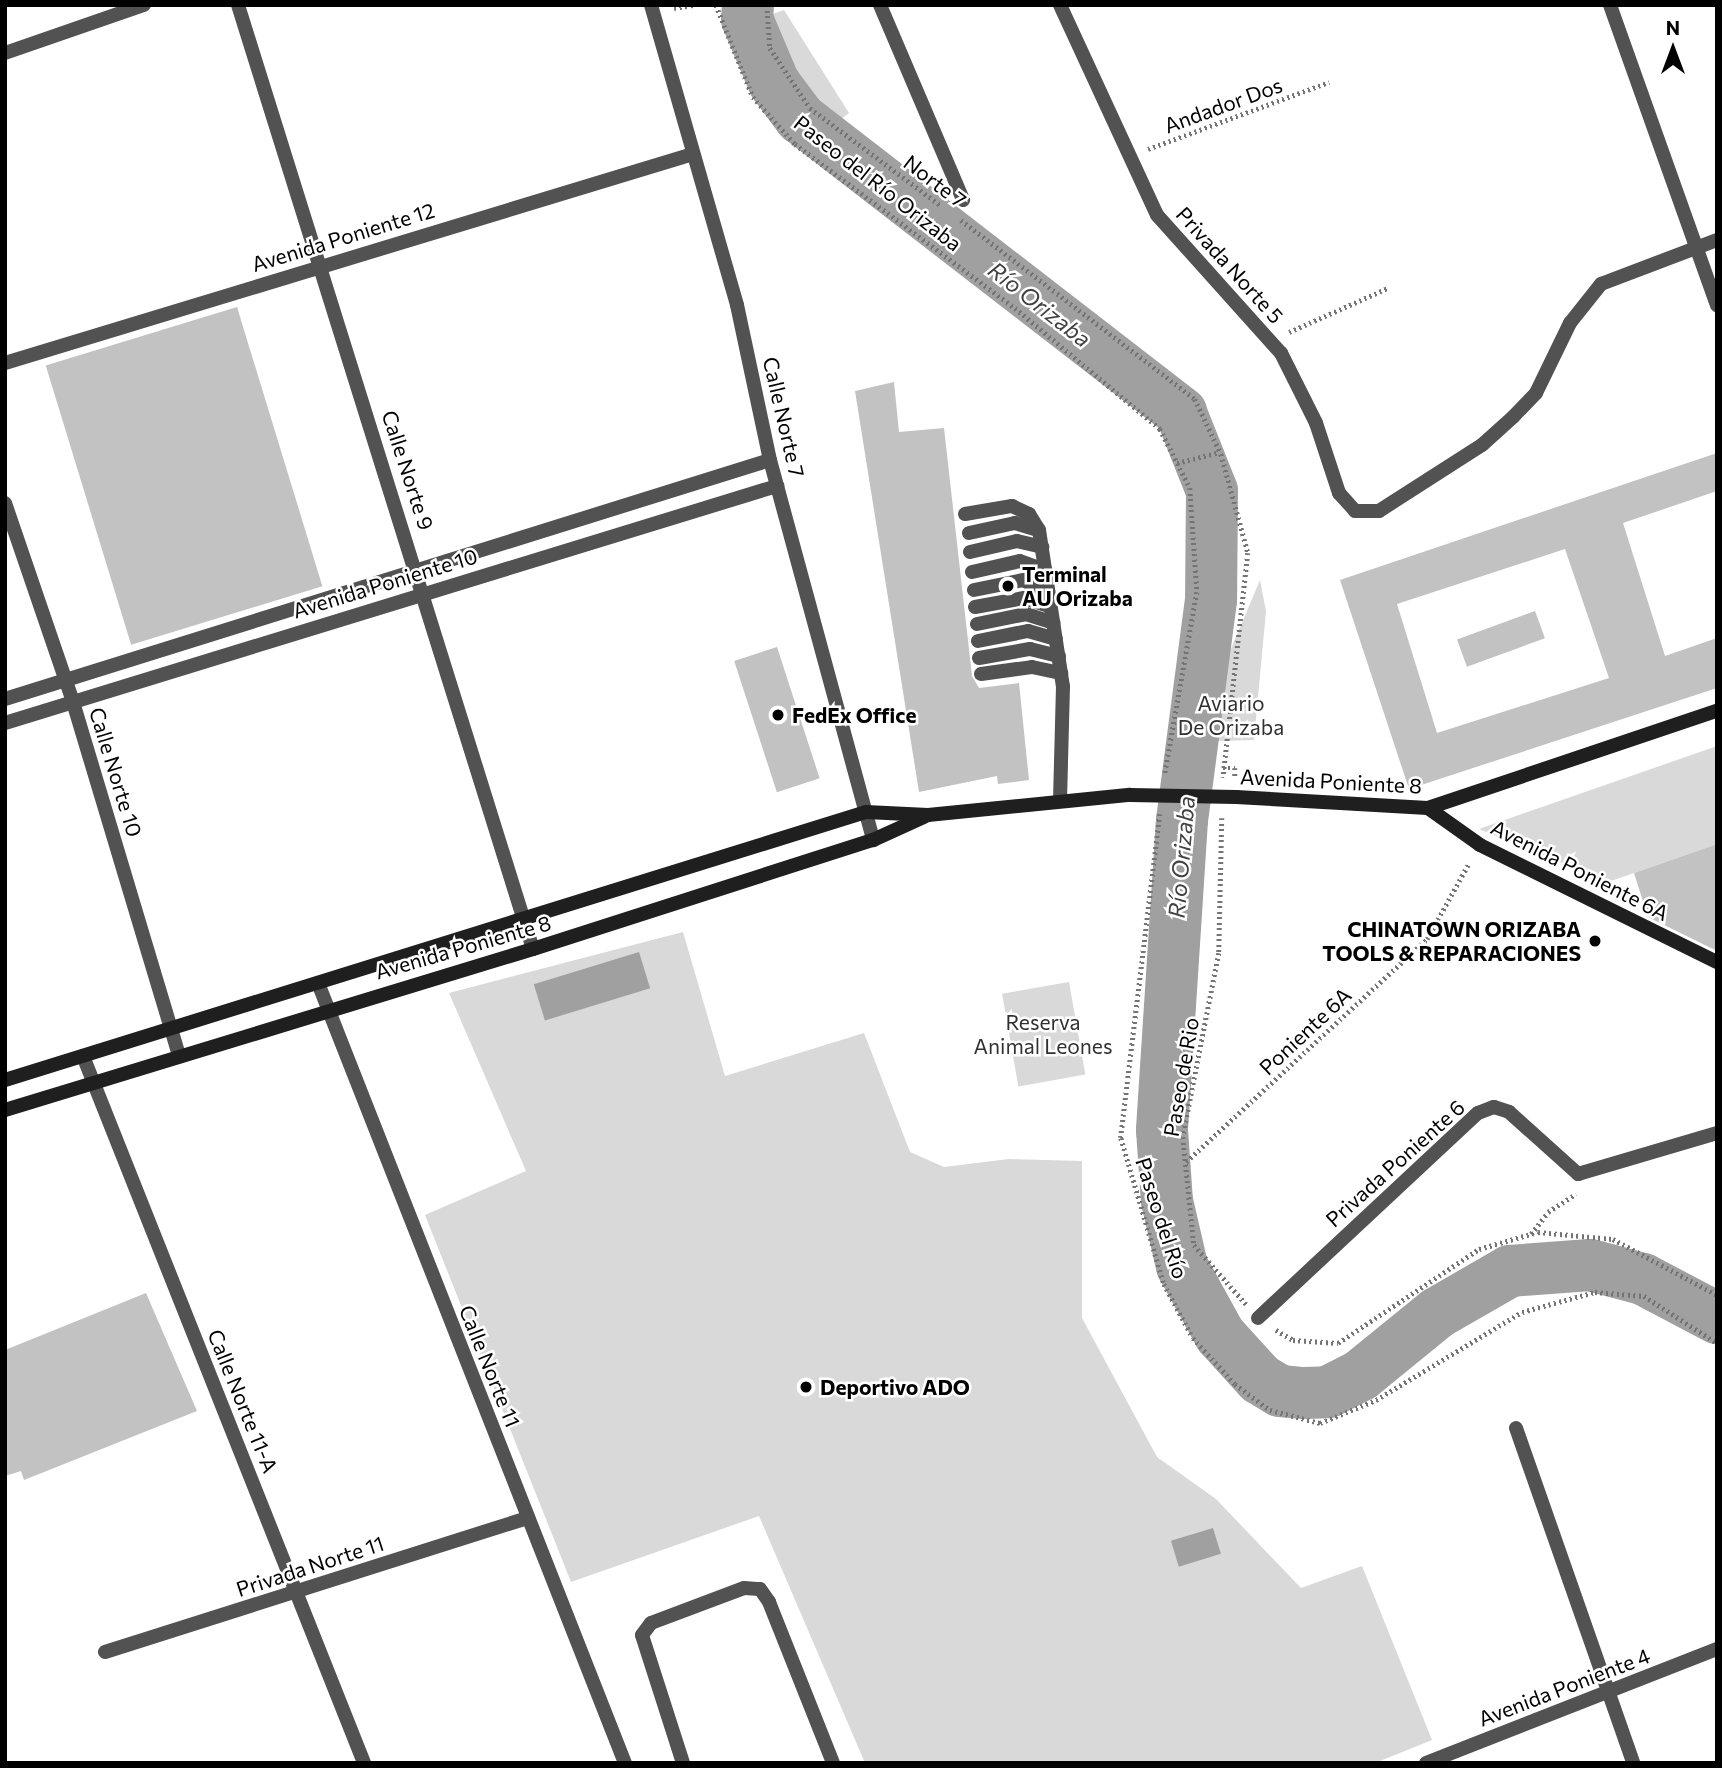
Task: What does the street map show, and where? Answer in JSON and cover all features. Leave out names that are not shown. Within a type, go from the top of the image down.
[{"type":"street","points":[[5,53],[144,5]]},
{"type":"street","name":"Calle Norte 9","points":[[238,5],[417,569],[533,949]]},
{"type":"street","name":"Calle Norte 7","points":[[651,5],[737,305],[777,486],[873,840]]},
{"type":"street","points":[[880,5],[963,200]]},
{"type":"street","name":"Privada Norte 5","points":[[1060,5],[1128,156],[1171,236],[1270,341],[1301,388],[1339,493],[1355,511],[1379,511],[1482,445],[1513,417],[1536,393],[1570,323],[1601,284],[1698,246]]},
{"type":"street","points":[[1610,5],[1698,246],[1717,306]]},
{"type":"street","name":"Avenida Poniente 12","points":[[5,363],[693,153]]},
{"type":"street","points":[[1698,246],[1717,240]]},
{"type":"street","name":"Avenida Poniente 10","points":[[5,699],[771,460]]},
{"type":"street","name":"Avenida Poniente 10","points":[[5,723],[777,486]]},
{"type":"street","name":"Calle Norte 10","points":[[5,503],[73,702],[179,1056]]},
{"type":"street","points":[[965,514],[1012,506],[1029,513],[1039,530],[1061,674],[1060,797]]},
{"type":"street","points":[[969,533],[1014,523],[1039,530]]},
{"type":"street","points":[[970,552],[1017,541],[1042,547]]},
{"type":"street","points":[[972,572],[1020,561],[1045,570]]},
{"type":"street","points":[[974,590],[1023,580],[1048,592]]},
{"type":"street","points":[[975,607],[1024,598],[1051,607]]},
{"type":"street","points":[[977,624],[1026,614],[1054,623]]},
{"type":"street","points":[[978,641],[1028,631],[1056,639]]},
{"type":"street","points":[[979,658],[1030,649],[1059,656]]},
{"type":"street","points":[[981,674],[1032,667],[1061,674]]},
{"type":"street","name":"Avenida Poniente 8","points":[[5,1080],[866,812],[928,815],[1060,797],[1130,795],[1229,796],[1428,808],[1717,711]]},
{"type":"street","name":"Avenida Poniente 6A","points":[[1428,808],[1480,845],[1717,962]]},
{"type":"street","name":"Avenida Poniente 8","points":[[5,1110],[325,1009],[533,949],[873,840],[928,815]]},
{"type":"street","name":"Calle Norte 11","points":[[318,983],[325,1009],[625,1763]]},
{"type":"street","name":"Calle Norte 11-A","points":[[83,1056],[365,1763]]},
{"type":"street","name":"Privada Poniente 6","points":[[1258,1318],[1478,1114],[1494,1107],[1509,1112],[1566,1166],[1591,1174]]},
{"type":"street","points":[[1591,1174],[1717,1133]]},
{"type":"street","points":[[1516,1428],[1633,1763]]},
{"type":"street","name":"Privada Norte 11","points":[[105,1652],[528,1518]]},
{"type":"street","points":[[683,1763],[642,1635],[651,1623],[744,1588],[760,1589],[769,1602],[833,1763]]},
{"type":"street","name":"Avenida Poniente 4","points":[[1426,1763],[1717,1649]]},
{"type":"path","name":"Paseo del Río Orizaba","points":[[716,5],[753,97],[795,144],[1016,308],[1150,420],[1179,463],[1190,488],[1197,592],[1163,790]]},
{"type":"path","name":"Norte 7","points":[[767,5],[771,48],[810,108],[1132,348],[1195,399],[1218,452]]},
{"type":"path","name":"Andador Dos","points":[[1128,156],[1329,82]]},
{"type":"path","points":[[1270,341],[1388,288]]},
{"type":"path","points":[[1179,463],[1218,452],[1248,553],[1229,796]]},
{"type":"path","name":"Paseo del Río","points":[[1161,804],[1121,1138],[1164,1284],[1194,1338],[1235,1384],[1270,1410],[1320,1423],[1376,1400],[1522,1312],[1595,1292],[1644,1296],[1717,1343]]},
{"type":"path","name":"Paseo de Rio","points":[[1222,807],[1219,953],[1183,1137],[1194,1245],[1258,1318],[1293,1340],[1338,1343],[1479,1249],[1531,1234],[1577,1231],[1613,1239],[1717,1295]]},
{"type":"path","name":"Poniente 6A","points":[[1186,1162],[1427,939],[1480,845]]},
{"type":"path","points":[[1531,1234],[1591,1174]]},
{"type":"green space","points":[[784,10],[849,113],[837,122],[810,98],[772,37],[770,15]]},
{"type":"green space","name":"Aviario De Orizaba","points":[[1260,580],[1266,611],[1254,740],[1214,741],[1203,715]]},
{"type":"green space","points":[[1717,746],[1717,844],[1608,882],[1479,829]]},
{"type":"green space","name":"Deportivo ADO","points":[[683,932],[725,1076],[864,1033],[910,1152],[944,1167],[1009,1159],[1082,1161],[1082,1318],[1157,1457],[1216,1499],[1301,1588],[1362,1566],[1432,1740],[1375,1763],[865,1763],[759,1516],[571,1582],[425,1215],[526,1171],[449,993]]},
{"type":"green space","name":"Reserva Animal Leones","points":[[1069,982],[1085,1075],[1018,1086],[1002,994]]},
{"type":"shaded area","points":[[639,952],[650,988],[545,1021],[534,984]]},
{"type":"shaded area","points":[[1213,1528],[1221,1554],[1179,1567],[1171,1541]]},
{"type":"building","points":[[237,307],[322,586],[131,645],[46,365]]},
{"type":"building","points":[[894,382],[899,432],[944,428],[972,676],[979,688],[1019,683],[1029,780],[998,784],[997,776],[919,792],[855,391]]},
{"type":"building","points":[[1717,453],[1717,491],[1623,523],[1665,656],[1717,638],[1717,688],[1409,789],[1340,580]],"holes":[[[1565,549],[1609,678],[1437,733],[1397,604]]]},
{"type":"building","points":[[1535,611],[1545,638],[1467,667],[1457,639]]},
{"type":"building","points":[[777,647],[820,778],[777,792],[734,661]]},
{"type":"building","points":[[1717,844],[1717,951],[1648,917],[1634,873]]},
{"type":"building","points":[[146,1293],[197,1411],[24,1480],[21,1471],[5,1476],[5,1350]]},
{"type":"waterway","name":"Río Orizaba","points":[[748,5],[747,19],[774,83],[800,118],[1181,413],[1212,491],[1211,600],[1182,820],[1162,1130],[1167,1201],[1182,1266],[1220,1335],[1260,1379],[1280,1391],[1304,1393],[1328,1392],[1361,1375],[1437,1313],[1510,1271],[1590,1265],[1643,1279],[1717,1318]]},
{"type":"place","name":"Terminal AU Orizaba","points":[[1008,586]]},
{"type":"place","name":"FedEx Office","points":[[778,715]]},
{"type":"place","name":"CHINATOWN ORIZABA TOOLS & REPARACIONES","points":[[1595,941]]},
{"type":"place","name":"Deportivo ADO","points":[[806,1387]]}]
